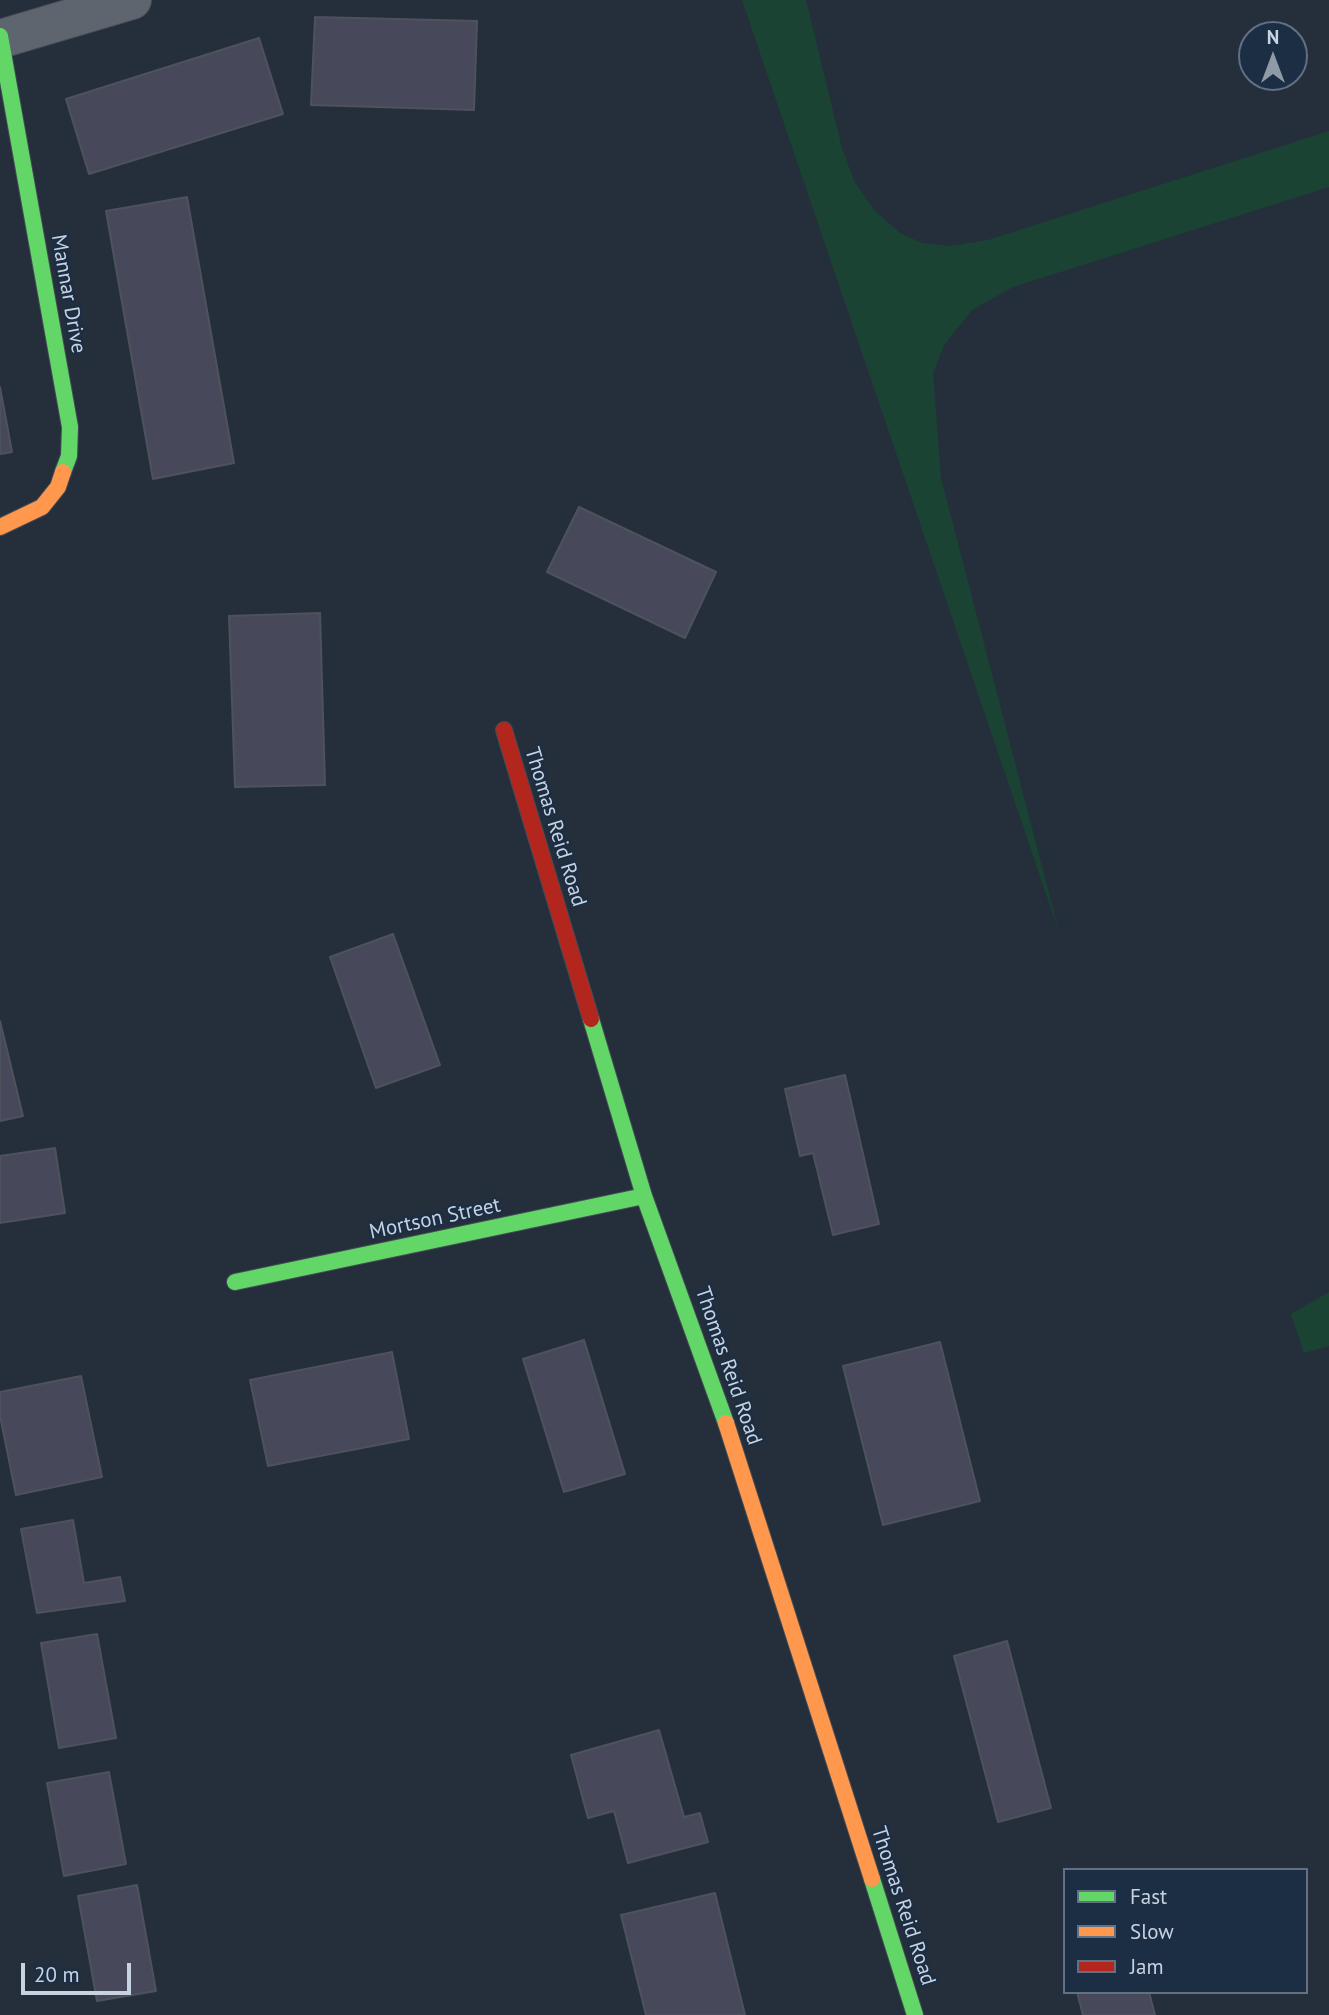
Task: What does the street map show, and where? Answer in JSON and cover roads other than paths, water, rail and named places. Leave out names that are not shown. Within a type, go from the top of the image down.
[{"type":"street","points":[[0,37],[132,0]]},
{"type":"street","name":"Mannar Drive","points":[[0,37],[70,427],[69,456],[58,486],[42,507],[0,527]]},
{"type":"street","name":"Thomas Reid Road","points":[[504,730],[644,1196],[706,1363],[915,2015]]},
{"type":"street","name":"Mortson Street","points":[[235,1282],[644,1196]]}]
